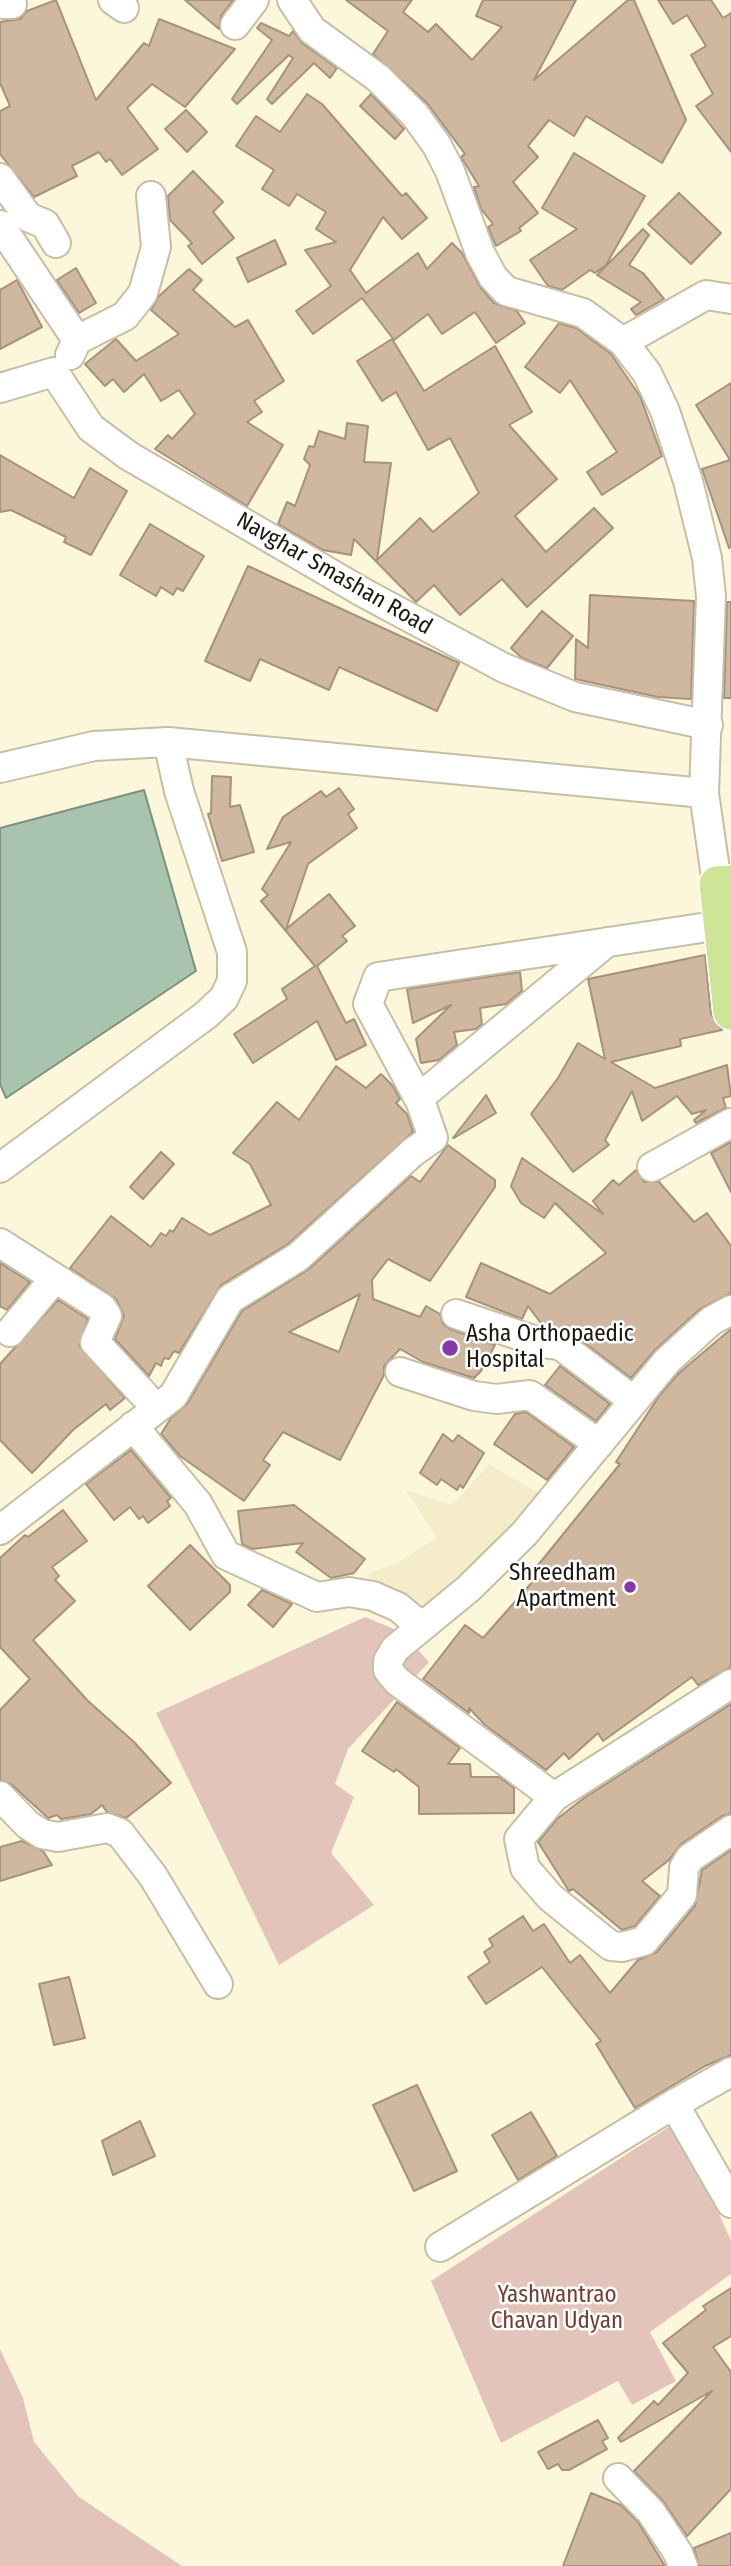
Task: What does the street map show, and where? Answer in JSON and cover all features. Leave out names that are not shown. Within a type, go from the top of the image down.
[{"type":"main road","points":[[724,883],[721,925],[731,1012]]},
{"type":"street","points":[[235,25],[254,0]]},
{"type":"street","points":[[292,0],[312,30],[379,78],[429,134],[450,171],[481,253],[493,277],[506,291],[583,313],[623,342],[647,373],[664,411],[688,481],[707,558],[716,720],[704,793],[724,883]]},
{"type":"street","points":[[0,178],[28,217],[45,224],[55,243]]},
{"type":"street","points":[[0,388],[54,372],[70,354],[77,340],[125,316],[143,293],[156,247],[151,197]]},
{"type":"street","points":[[0,225],[77,340]]},
{"type":"street","points":[[623,342],[706,295],[731,299]]},
{"type":"street","name":"Navghar Smashan Road","points":[[54,372],[91,428],[129,456],[387,606],[504,668],[575,697],[716,720]]},
{"type":"street","points":[[0,768],[94,746],[169,742],[704,793]]},
{"type":"street","points":[[0,1168],[206,1015],[224,998],[232,981],[232,952],[179,791],[169,742]]},
{"type":"street","points":[[0,1530],[173,1396],[230,1299],[298,1257],[413,1152],[433,1138],[419,1098],[368,1004],[378,977],[721,925]]},
{"type":"street","points":[[419,1098],[607,942]]},
{"type":"street","points":[[652,1167],[731,1123]]},
{"type":"street","points":[[0,1243],[102,1308],[107,1316],[95,1342],[145,1396]]},
{"type":"street","points":[[10,1332],[55,1278]]},
{"type":"street","points":[[554,1797],[397,1681],[388,1670],[388,1661],[395,1649],[468,1589],[524,1534],[667,1361],[711,1321],[731,1310]]},
{"type":"street","points":[[456,1314],[542,1343],[560,1345],[634,1401]]},
{"type":"street","points":[[400,1372],[474,1396],[496,1398],[530,1395],[599,1444]]},
{"type":"street","points":[[133,1426],[198,1504],[226,1555],[317,1597],[349,1592],[373,1596],[398,1607],[421,1626]]},
{"type":"street","points":[[731,1684],[554,1797],[519,1839],[525,1868],[550,1897],[611,1946],[633,1945],[644,1941],[682,1895],[684,1868],[690,1858],[731,1830]]},
{"type":"street","points":[[0,1796],[28,1825],[43,1834],[58,1837],[107,1828],[120,1833],[153,1876],[218,1984]]},
{"type":"street","points":[[440,2248],[674,2104],[731,2072]]},
{"type":"street","points":[[674,2104],[729,2195]]},
{"type":"street","points":[[618,2478],[651,2512],[678,2553],[683,2566]]},
{"type":"shaded area","points":[[144,790],[196,971],[6,1098],[0,1084],[0,828]]},
{"type":"shaded area","points":[[489,1464],[552,1501],[421,1614],[366,1575],[399,1562],[437,1538],[406,1490],[452,1505]]},
{"type":"green space","points":[[365,1617],[401,1632],[429,1662],[348,1749],[335,1784],[354,1797],[331,1853],[374,1905],[279,1965],[156,1713]]},
{"type":"green space","name":"Yashwantrao Chavan Udyan","points":[[678,2121],[731,2241],[731,2274],[650,2332],[676,2381],[632,2405],[618,2381],[501,2443],[431,2281]]},
{"type":"green space","points":[[0,2349],[23,2398],[34,2442],[79,2497],[182,2566],[0,2566]]},
{"type":"building","points":[[56,0],[96,100],[144,43],[149,46],[159,19],[235,49],[185,107],[152,84],[127,108],[158,149],[122,175],[110,159],[106,162],[99,152],[72,166],[77,176],[34,197],[0,154],[0,111],[10,106],[0,83],[0,22],[20,19],[27,11]]},
{"type":"building","points":[[185,0],[233,0],[221,16],[219,29]]},
{"type":"building","points":[[346,0],[412,0],[403,12],[428,32],[436,24],[472,60],[502,27],[476,16],[483,0],[576,0],[534,80],[628,0],[634,0],[686,120],[662,163],[586,116],[574,136],[549,120],[528,146],[538,157],[513,182],[538,213],[519,228],[521,231],[496,246],[488,227],[493,224],[481,209],[474,187],[479,186],[461,157],[465,154],[427,103],[373,54],[388,31]]},
{"type":"building","points":[[658,0],[711,0],[723,18],[731,13],[731,152],[696,106],[713,94],[691,55],[706,46],[687,15],[673,24]]},
{"type":"building","points":[[261,23],[289,36],[293,31],[302,43],[337,68],[330,78],[314,63],[272,104],[267,99],[293,58],[289,55],[237,104],[232,99],[272,40],[257,28]]},
{"type":"building","points":[[307,94],[322,104],[402,196],[406,193],[427,218],[402,239],[383,217],[350,270],[366,293],[418,253],[427,269],[452,243],[462,253],[481,288],[494,303],[517,311],[525,323],[496,343],[475,312],[442,334],[428,314],[394,340],[362,298],[313,334],[296,311],[331,286],[305,250],[336,242],[316,229],[326,212],[297,194],[289,206],[262,189],[274,170],[236,146],[256,116],[280,132]]},
{"type":"building","points":[[371,94],[404,129],[395,139],[360,106]]},
{"type":"building","points":[[186,110],[207,132],[187,152],[165,129]]},
{"type":"building","points":[[574,153],[645,196],[606,265],[595,273],[590,270],[562,290],[548,286],[530,260],[577,229],[542,208]]},
{"type":"building","points":[[193,171],[223,202],[213,212],[234,238],[202,264],[188,246],[192,243],[170,220],[168,196]]},
{"type":"building","points":[[679,193],[721,233],[691,264],[648,224]]},
{"type":"building","points":[[643,229],[649,235],[629,265],[643,273],[664,299],[636,315],[631,309],[641,302],[597,275]]},
{"type":"building","points":[[275,240],[286,264],[248,282],[237,258]]},
{"type":"building","points":[[76,268],[96,303],[79,313],[57,280]]},
{"type":"building","points":[[189,269],[202,280],[193,290],[235,327],[248,320],[284,381],[254,401],[262,412],[247,422],[283,445],[247,506],[155,449],[168,435],[172,439],[195,414],[179,390],[161,401],[144,374],[124,392],[113,379],[105,386],[85,364],[116,339],[136,361],[179,334],[151,310],[159,296]]},
{"type":"building","points":[[17,280],[42,327],[0,349],[0,290]]},
{"type":"building","points":[[559,323],[576,328],[611,354],[640,396],[662,456],[602,495],[587,472],[617,452],[570,380],[560,393],[525,367]]},
{"type":"building","points":[[392,339],[424,391],[495,346],[532,412],[509,425],[557,479],[515,516],[546,552],[594,508],[613,528],[527,607],[502,579],[460,615],[434,585],[416,602],[354,539],[351,555],[323,550],[278,524],[287,502],[295,506],[310,465],[304,459],[309,446],[314,447],[319,431],[345,439],[347,423],[368,426],[364,462],[391,463],[377,560],[420,518],[433,532],[479,493],[450,438],[428,450],[396,392],[382,401],[357,361]]},
{"type":"building","points":[[731,383],[729,548],[702,469],[730,460],[696,405]]},
{"type":"building","points":[[0,455],[74,498],[90,468],[127,491],[91,555],[64,542],[66,537],[11,510],[0,512]]},
{"type":"building","points":[[150,524],[204,556],[183,591],[177,588],[173,595],[161,587],[156,596],[120,575]]},
{"type":"building","points":[[248,566],[459,663],[437,711],[339,667],[329,690],[260,659],[250,681],[205,661]]},
{"type":"building","points":[[590,595],[694,601],[691,699],[658,697],[575,679],[576,639],[588,648]]},
{"type":"building","points":[[727,602],[731,602],[731,698],[724,698]]},
{"type":"building","points":[[542,611],[573,636],[547,668],[522,658],[511,648]]},
{"type":"building","points":[[212,776],[231,777],[230,807],[240,805],[254,852],[222,861],[208,814],[211,813]]},
{"type":"building","points":[[339,788],[354,809],[348,814],[357,828],[308,864],[286,929],[329,894],[355,926],[342,936],[347,941],[317,966],[346,1023],[354,1019],[366,1045],[336,1060],[317,1021],[253,1063],[234,1034],[287,999],[282,989],[315,966],[261,901],[268,895],[262,889],[291,842],[267,849],[283,817],[321,791],[326,797]]},
{"type":"building","points":[[705,955],[711,1014],[722,1030],[680,1039],[681,1046],[611,1062],[655,1088],[727,1065],[731,1096],[723,1098],[726,1108],[696,1123],[694,1120],[706,1110],[692,1114],[677,1096],[642,1121],[632,1091],[605,1140],[609,1145],[573,1172],[531,1114],[558,1078],[578,1043],[605,1059],[588,979]]},
{"type":"building","points":[[520,972],[522,991],[506,1004],[480,1008],[482,1024],[476,1029],[454,1032],[457,1045],[439,1060],[421,1063],[416,1039],[451,1005],[413,1023],[407,989]]},
{"type":"building","points":[[336,1066],[366,1088],[381,1074],[393,1086],[400,1099],[396,1103],[407,1114],[413,1132],[288,1244],[221,1285],[179,1353],[174,1351],[169,1359],[164,1358],[161,1366],[156,1363],[149,1376],[115,1339],[124,1316],[116,1299],[70,1268],[111,1216],[151,1247],[161,1233],[166,1236],[170,1230],[173,1232],[182,1218],[210,1235],[271,1205],[250,1164],[233,1153],[277,1102],[299,1120]]},
{"type":"building","points":[[486,1095],[496,1113],[453,1138]]},
{"type":"building","points":[[731,1142],[731,1192],[711,1153]]},
{"type":"building","points":[[448,1145],[495,1180],[495,1187],[430,1281],[388,1259],[372,1280],[373,1299],[420,1317],[426,1306],[440,1314],[443,1324],[450,1329],[495,1345],[481,1371],[474,1378],[423,1362],[400,1349],[384,1366],[384,1375],[340,1460],[283,1432],[263,1460],[270,1465],[244,1501],[180,1456],[161,1434],[171,1418],[187,1404],[242,1311],[309,1269],[411,1176],[420,1182]],"holes":[[[360,1294],[339,1352],[289,1332]]]},
{"type":"building","points":[[161,1152],[174,1164],[143,1199],[130,1187]]},
{"type":"building","points":[[522,1158],[603,1214],[593,1201],[613,1180],[619,1185],[636,1170],[644,1182],[659,1182],[694,1222],[707,1213],[731,1246],[731,1293],[700,1309],[656,1349],[631,1378],[570,1332],[543,1326],[528,1306],[522,1319],[466,1297],[481,1263],[550,1294],[606,1253],[555,1203],[544,1218],[521,1203],[511,1186]]},
{"type":"building","points":[[0,1263],[30,1282],[7,1310],[0,1306]]},
{"type":"building","points":[[58,1300],[88,1319],[79,1345],[125,1398],[110,1410],[106,1404],[73,1430],[32,1473],[0,1440],[0,1364]]},
{"type":"building","points":[[731,1329],[731,1667],[698,1685],[692,1677],[603,1741],[598,1733],[569,1759],[564,1753],[546,1770],[485,1725],[469,1708],[469,1713],[423,1679],[465,1625],[483,1638],[535,1579],[530,1575],[620,1464],[616,1462],[659,1396],[679,1373]]},
{"type":"building","points":[[560,1366],[610,1404],[596,1421],[545,1385]]},
{"type":"building","points":[[526,1412],[574,1447],[547,1480],[494,1444],[515,1414]]},
{"type":"building","points":[[443,1434],[453,1442],[458,1435],[484,1453],[463,1488],[460,1485],[457,1490],[441,1479],[437,1485],[420,1473]]},
{"type":"building","points":[[131,1450],[171,1498],[167,1501],[170,1506],[148,1523],[143,1516],[139,1519],[130,1507],[114,1520],[86,1484]]},
{"type":"building","points":[[294,1505],[365,1559],[354,1573],[331,1578],[296,1552],[303,1543],[252,1549],[242,1544],[238,1511]]},
{"type":"building","points":[[63,1510],[87,1541],[52,1567],[59,1576],[55,1580],[75,1601],[33,1640],[87,1700],[134,1742],[171,1783],[126,1818],[107,1812],[102,1805],[91,1814],[61,1819],[57,1815],[48,1818],[11,1784],[0,1780],[0,1710],[30,1679],[0,1647],[0,1558],[25,1535],[28,1537]]},
{"type":"building","points":[[190,1545],[230,1585],[230,1592],[190,1630],[148,1586]]},
{"type":"building","points":[[262,1590],[292,1604],[273,1627],[248,1605]]},
{"type":"building","points":[[397,1702],[460,1748],[448,1764],[470,1764],[471,1777],[499,1777],[514,1788],[514,1813],[419,1814],[419,1787],[396,1769],[394,1772],[362,1751]]},
{"type":"building","points":[[731,1704],[731,1814],[722,1816],[681,1844],[669,1860],[642,1881],[660,1896],[635,1926],[622,1930],[573,1889],[569,1891],[538,1842],[557,1819],[584,1798]]},
{"type":"building","points":[[22,1841],[43,1851],[52,1865],[0,1881],[0,1847]]},
{"type":"building","points":[[731,1850],[731,2055],[705,2066],[635,2108],[596,2044],[601,2041],[542,1967],[486,2004],[468,1977],[490,1962],[484,1952],[493,1946],[489,1939],[523,1916],[533,1931],[544,1924],[570,1963],[580,1955],[610,1993],[638,1960],[657,1952],[695,1906],[702,1870]]},
{"type":"building","points":[[69,1977],[85,2038],[54,2045],[39,1984]]},
{"type":"building","points":[[417,2085],[457,2171],[414,2191],[373,2105]]},
{"type":"building","points":[[531,2112],[557,2156],[518,2180],[492,2135]]},
{"type":"building","points":[[140,2121],[155,2156],[113,2175],[102,2141]]},
{"type":"building","points":[[731,2288],[731,2336],[713,2347],[731,2372],[731,2489],[687,2536],[663,2501],[634,2471],[712,2391],[621,2442],[618,2438],[654,2401],[658,2405],[688,2373],[663,2343],[706,2310],[703,2306]]},
{"type":"building","points":[[598,2420],[608,2438],[602,2441],[607,2449],[569,2470],[562,2470],[558,2464],[548,2469],[538,2452]]},
{"type":"building","points":[[591,2493],[621,2505],[638,2522],[665,2566],[563,2566]]},
{"type":"building","points":[[731,2533],[731,2566],[699,2566],[694,2548]]},
{"type":"place","name":"Asha Orthopaedic Hospital","points":[[450,1348]]},
{"type":"place","name":"Shreedham Apartment","points":[[630,1587]]}]
